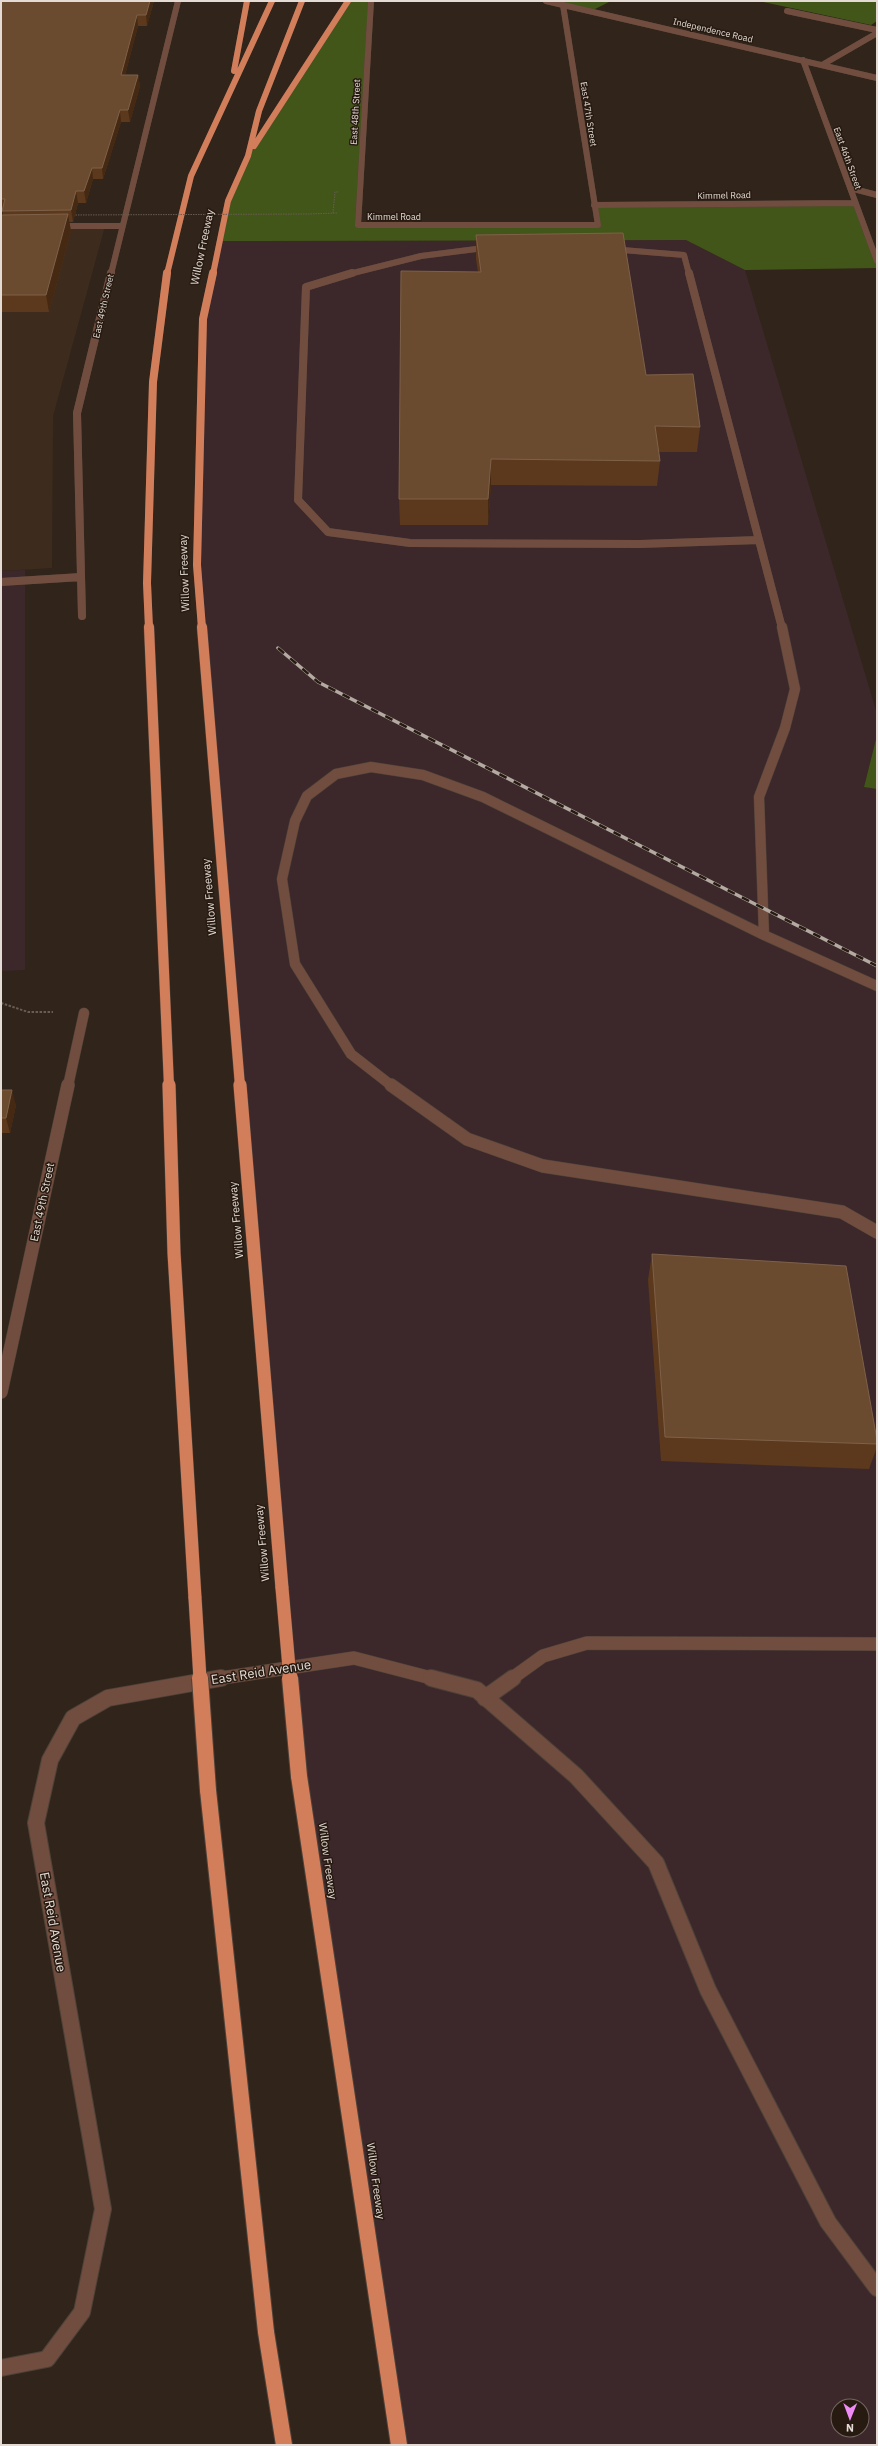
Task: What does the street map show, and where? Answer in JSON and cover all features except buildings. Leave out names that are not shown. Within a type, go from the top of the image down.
[{"type":"highway","points":[[231,88],[247,1]]},
{"type":"highway","points":[[272,1],[191,176],[167,272],[154,382],[147,583],[167,1003],[174,1253],[208,1790],[266,2332],[284,2445]]},
{"type":"highway","name":"Willow Freeway","points":[[302,1],[259,111],[248,156],[228,201],[203,319],[197,565],[299,1776],[399,2445]]},
{"type":"highway","points":[[248,156],[348,1]]},
{"type":"street","name":"East 49th Street","points":[[82,616],[77,413],[178,1]]},
{"type":"street","name":"East 48th Street","points":[[358,225],[371,1]]},
{"type":"street","name":"Independence Road","points":[[546,1],[877,78]]},
{"type":"street","name":"East 47th Street","points":[[563,5],[598,225]]},
{"type":"street","points":[[787,11],[877,31]]},
{"type":"street","points":[[822,65],[877,31]]},
{"type":"street","name":"East 46th Street","points":[[804,60],[854,203],[877,261]]},
{"type":"street","points":[[850,188],[877,195]]},
{"type":"street","name":"Kimmel Road","points":[[594,205],[854,203]]},
{"type":"street","name":"Kimmel Road","points":[[358,225],[598,225]]},
{"type":"street","points":[[42,226],[122,226]]},
{"type":"street","points":[[503,246],[472,248],[373,266],[306,287],[298,500],[328,532],[410,543],[640,544],[759,540]]},
{"type":"street","points":[[601,248],[684,255],[785,638],[794,689],[785,728],[759,797],[764,935]]},
{"type":"street","points":[[1,582],[81,577]]},
{"type":"street","points":[[877,986],[764,935],[483,797],[423,775],[371,767],[336,774],[307,796],[295,821],[282,878],[295,964],[351,1054],[414,1103],[467,1140],[542,1166],[842,1212],[877,1232]]},
{"type":"street","name":"East 49th Street","points":[[1,1392],[84,1013]]},
{"type":"street","points":[[877,1644],[587,1643],[543,1656],[485,1698],[576,1776],[656,1863],[708,1990],[820,2208],[828,2222],[877,2288]]},
{"type":"street","name":"East Reid Avenue","points":[[1,2368],[47,2359],[82,2312],[103,2209],[36,1823],[50,1760],[73,1718],[108,1698],[202,1681],[354,1658],[477,1690],[485,1698]]},
{"type":"path","points":[[69,215],[333,213]]},
{"type":"path","points":[[1,1003],[28,1012],[53,1012]]},
{"type":"shaded area","points":[[105,226],[53,416],[52,568],[1,571],[1,227]]},
{"type":"shaded area","points":[[686,240],[745,270],[877,714],[877,735],[864,786],[877,789],[877,2445],[399,2445],[299,1776],[197,565],[203,319],[220,241]]},
{"type":"shaded area","points":[[25,570],[25,970],[1,971],[1,571]]},
{"type":"green space","points":[[348,1],[371,1],[358,225],[598,225],[594,205],[854,203],[877,261],[877,268],[745,270],[686,240],[220,241],[228,201],[248,156]]},
{"type":"green space","points":[[556,1],[611,1],[591,11]]},
{"type":"green space","points":[[759,1],[877,1],[877,21],[871,25]]},
{"type":"green space","points":[[877,735],[877,789],[864,787]]},
{"type":"railway","points":[[278,648],[318,682],[877,966]]}]
